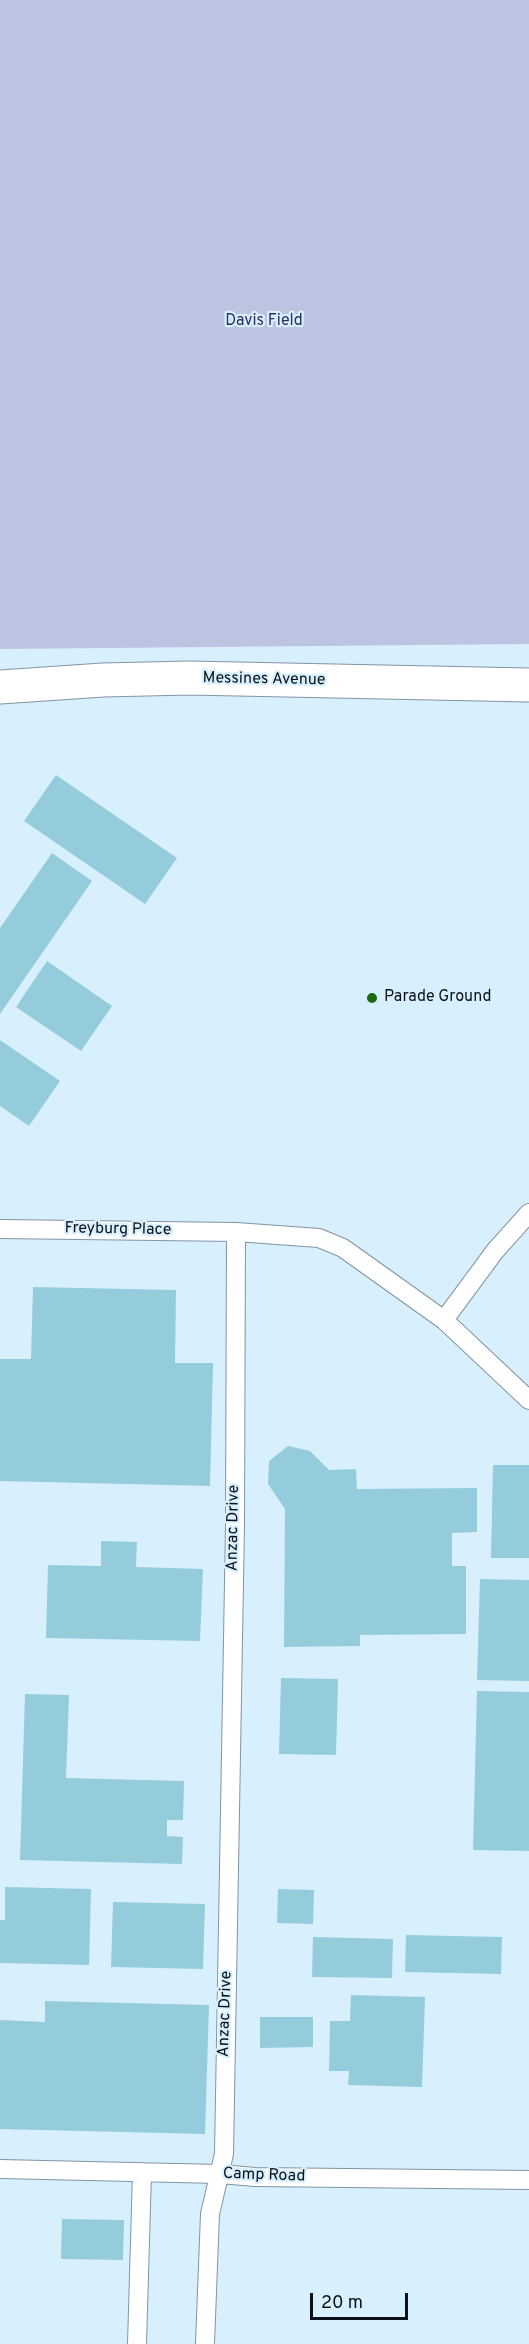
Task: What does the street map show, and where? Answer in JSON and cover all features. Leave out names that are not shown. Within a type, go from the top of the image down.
[{"type":"street","name":"Messines Avenue","points":[[0,687],[189,678],[529,685]]},
{"type":"lane","points":[[444,1320],[495,1251],[529,1213]]},
{"type":"lane","name":"Freyburg Place","points":[[0,1229],[236,1232]]},
{"type":"lane","points":[[236,1232],[319,1238],[343,1248],[444,1320],[529,1400]]},
{"type":"lane","name":"Anzac Drive","points":[[205,2344],[210,2214],[224,2154],[235,1525],[236,1232]]},
{"type":"lane","name":"Camp Road","points":[[0,2169],[220,2174],[255,2177],[529,2181]]},
{"type":"lane","points":[[137,2344],[142,2172]]},
{"type":"green space","name":"Davis Field","points":[[0,0],[529,0],[529,644],[0,649]]},
{"type":"building","points":[[56,775],[177,858],[145,904],[24,821]]},
{"type":"building","points":[[52,853],[92,881],[0,1014],[0,928]]},
{"type":"building","points":[[47,961],[112,1006],[81,1051],[16,1007]]},
{"type":"building","points":[[0,1040],[60,1081],[29,1126],[0,1106]]},
{"type":"building","points":[[33,1287],[176,1290],[175,1363],[213,1363],[210,1486],[0,1481],[0,1359],[31,1359]]},
{"type":"building","points":[[288,1446],[310,1451],[329,1470],[356,1469],[357,1489],[477,1488],[477,1532],[452,1533],[452,1566],[466,1566],[466,1634],[360,1635],[360,1646],[284,1647],[285,1509],[268,1484],[269,1461]]},
{"type":"building","points":[[493,1465],[529,1465],[529,1558],[491,1558]]},
{"type":"building","points":[[101,1541],[137,1542],[136,1567],[203,1569],[200,1641],[46,1638],[48,1565],[101,1566]]},
{"type":"building","points":[[480,1579],[529,1580],[529,1681],[477,1680]]},
{"type":"building","points":[[281,1678],[338,1679],[336,1755],[279,1754]]},
{"type":"building","points":[[477,1691],[529,1692],[529,1851],[473,1850]]},
{"type":"building","points":[[25,1694],[69,1695],[66,1778],[184,1781],[183,1820],[167,1820],[167,1836],[183,1837],[182,1864],[20,1860]]},
{"type":"building","points":[[5,1887],[91,1889],[89,1965],[0,1963],[0,1920],[5,1920]]},
{"type":"building","points":[[278,1889],[314,1890],[313,1924],[277,1923]]},
{"type":"building","points":[[113,1902],[205,1904],[203,1969],[111,1967]]},
{"type":"building","points":[[406,1935],[502,1937],[501,1974],[405,1972]]},
{"type":"building","points":[[313,1937],[393,1939],[392,1978],[312,1977]]},
{"type":"building","points":[[351,1995],[425,1997],[422,2087],[348,2085],[349,2071],[329,2071],[330,2021],[350,2021]]},
{"type":"building","points":[[45,2001],[209,2005],[205,2134],[0,2129],[0,2020],[45,2022]]},
{"type":"building","points":[[260,2017],[313,2017],[313,2047],[260,2048]]},
{"type":"building","points":[[62,2219],[124,2220],[123,2260],[61,2259]]},
{"type":"place","name":"Parade Ground","points":[[372,998]]}]
